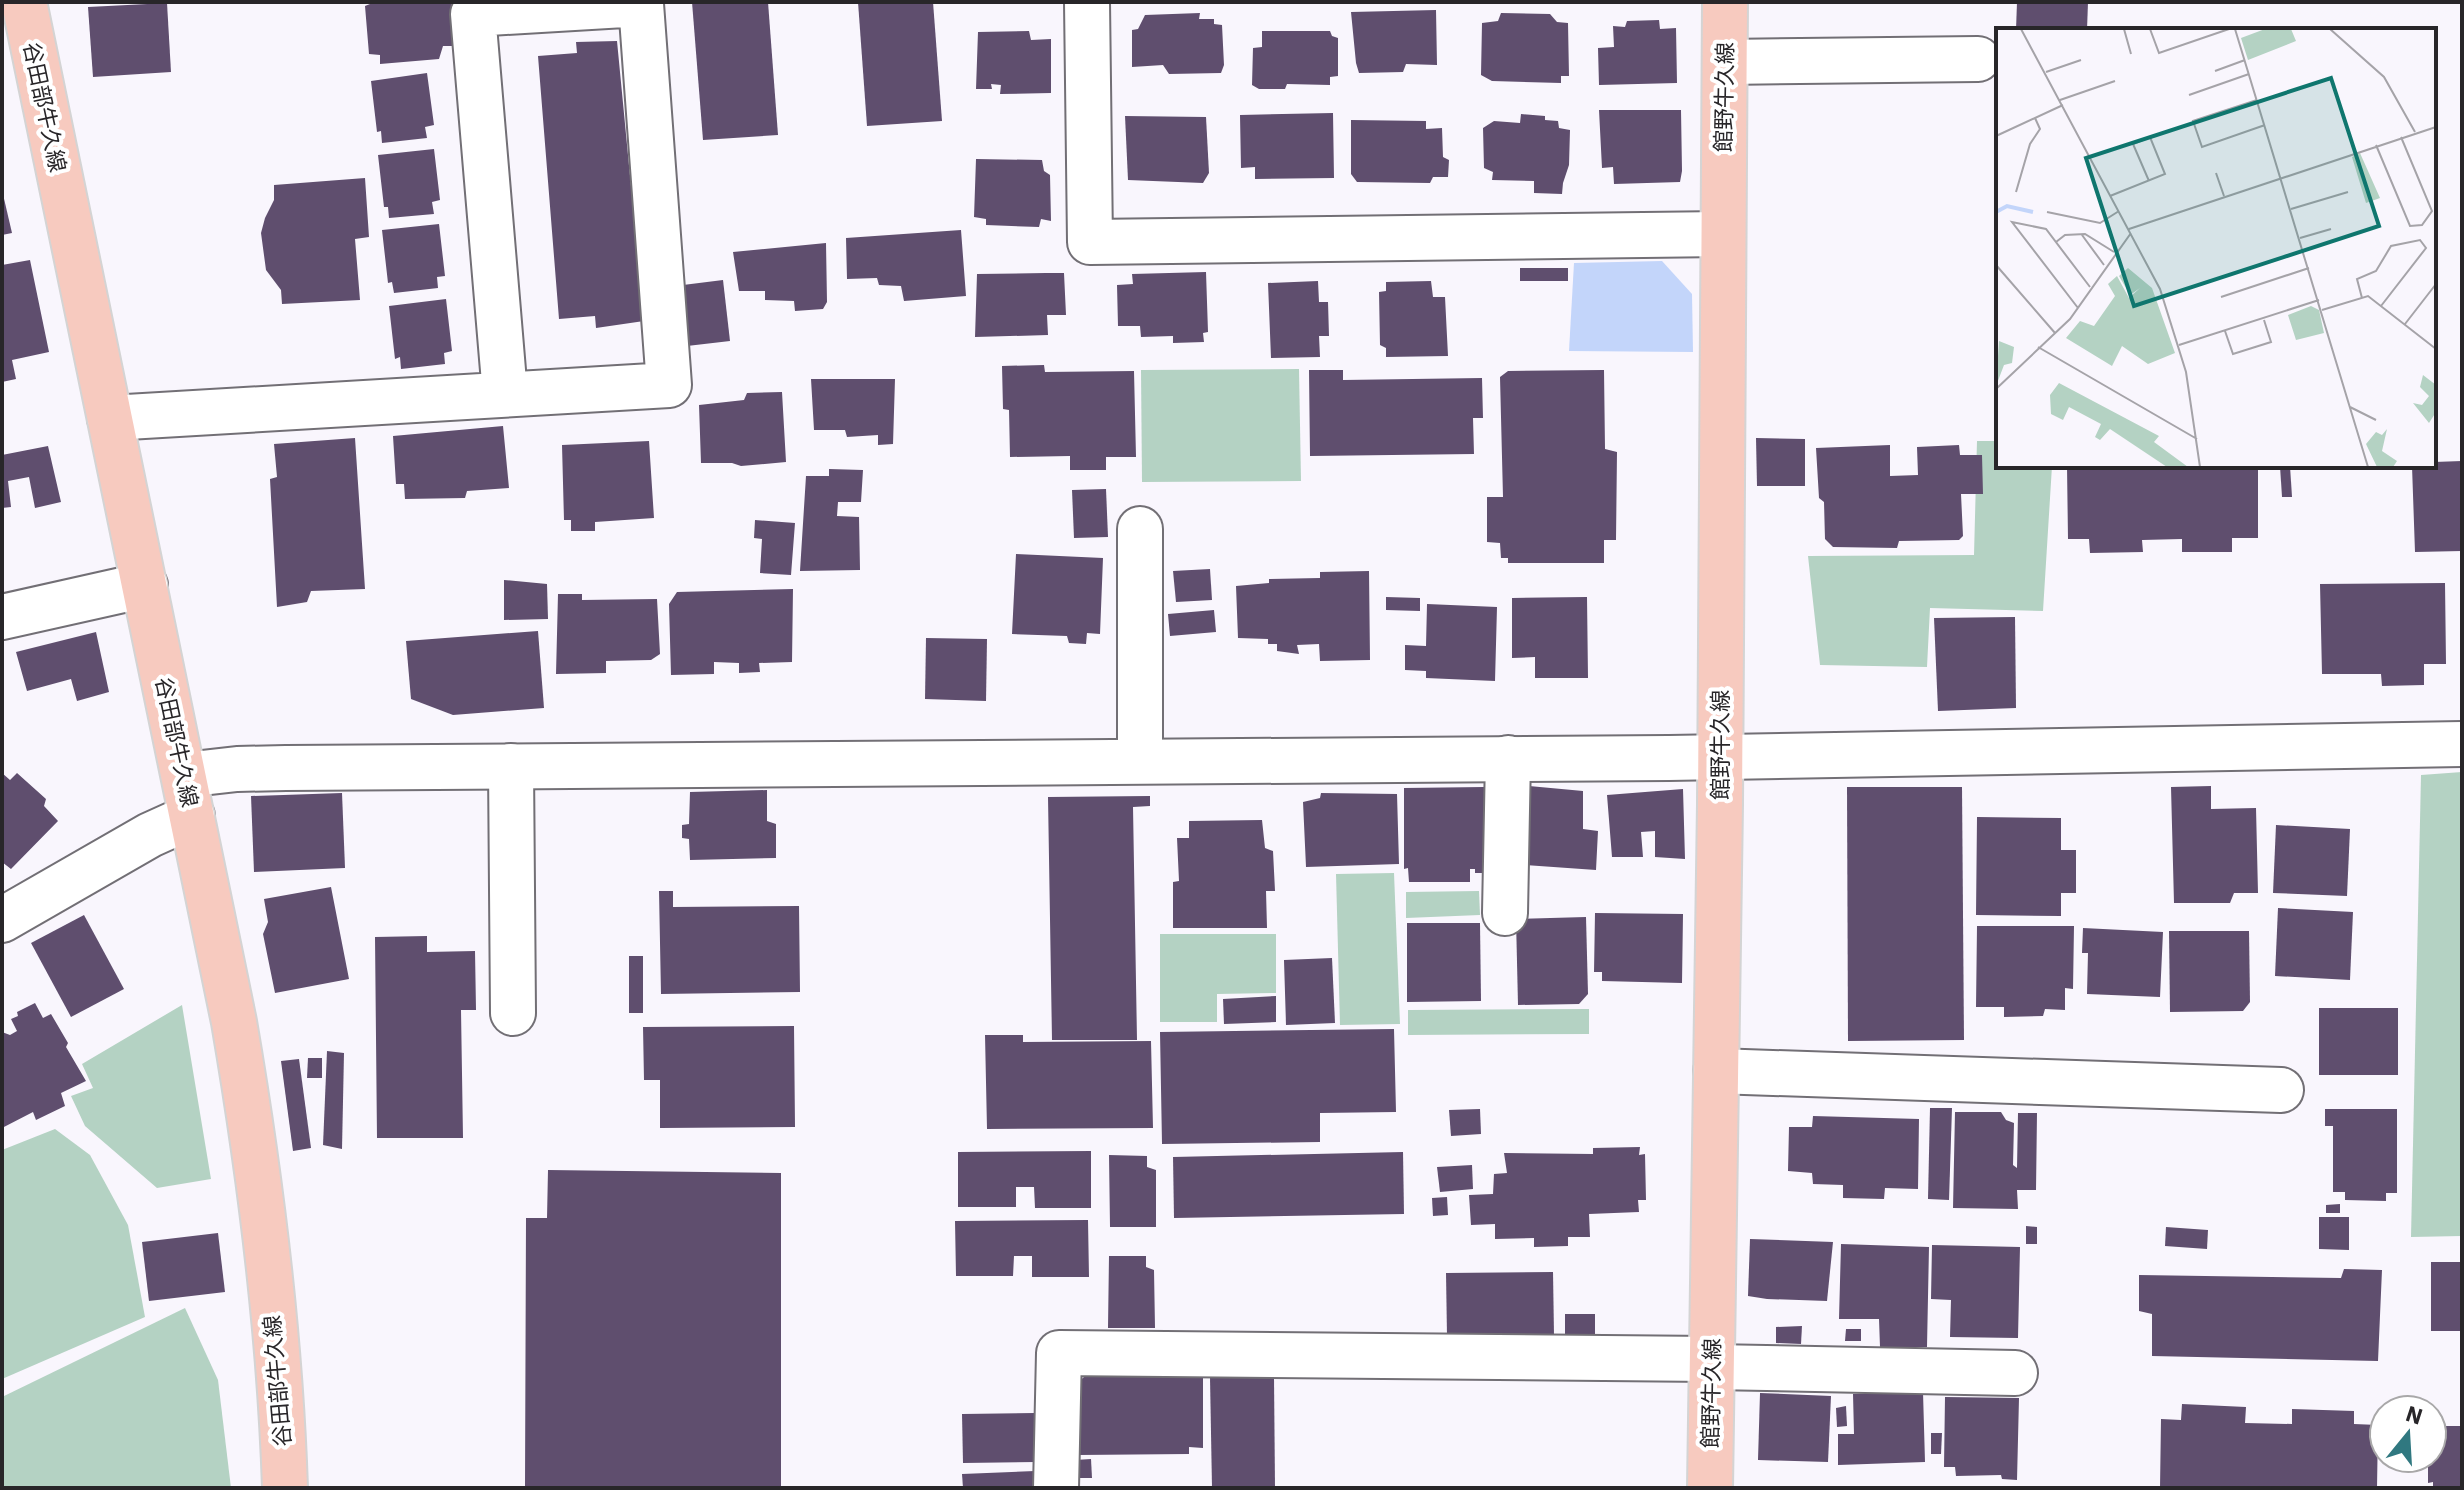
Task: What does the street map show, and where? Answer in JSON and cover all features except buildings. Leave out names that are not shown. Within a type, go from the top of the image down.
[{"type":"main road","name":"谷田部牛久線","points":[[24,2],[234,1022],[252,1129],[282,1412],[285,1488]]},
{"type":"main road","name":"館野牛久線","points":[[1710,1488],[1720,757],[1725,2]]},
{"type":"street","points":[[1087,2],[1090,242],[1723,234]]},
{"type":"street","points":[[110,418],[669,385],[641,4],[473,14],[505,394]]},
{"type":"street","points":[[1725,62],[1978,59]]},
{"type":"street","points":[[1140,529],[1140,761]]},
{"type":"street","points":[[2,617],[145,585]]},
{"type":"street","points":[[2,920],[150,835],[188,796],[237,769],[1720,757],[2462,744]]},
{"type":"street","points":[[1505,913],[1508,758]]},
{"type":"street","points":[[511,766],[513,1013]]},
{"type":"street","points":[[1716,1071],[2281,1090]]},
{"type":"street","points":[[1056,1488],[1059,1353],[1712,1363],[2015,1373]]},
{"type":"green space","points":[[1299,369],[1301,481],[1142,482],[1141,370]]},
{"type":"green space","points":[[1977,441],[1996,441],[1996,468],[2052,468],[2043,611],[1930,608],[1927,667],[1820,665],[1808,556],[1974,555]]},
{"type":"green space","points":[[2462,772],[2462,1236],[2411,1237],[2421,775]]},
{"type":"green space","points":[[1394,873],[1400,1024],[1340,1025],[1336,874]]},
{"type":"green space","points":[[1479,891],[1480,915],[1406,918],[1406,892]]},
{"type":"green space","points":[[1160,934],[1276,934],[1276,993],[1217,994],[1217,1022],[1160,1022]]},
{"type":"green space","points":[[182,1005],[211,1179],[157,1188],[85,1126],[71,1096],[93,1088],[82,1064]]},
{"type":"green space","points":[[1589,1009],[1589,1034],[1408,1035],[1408,1010]]},
{"type":"green space","points":[[55,1129],[90,1155],[128,1225],[145,1317],[2,1379],[2,1150]]},
{"type":"green space","points":[[185,1308],[218,1380],[231,1488],[2,1488],[2,1397]]},
{"type":"water","points":[[1662,261],[1692,294],[1693,352],[1569,351],[1574,263]]}]
